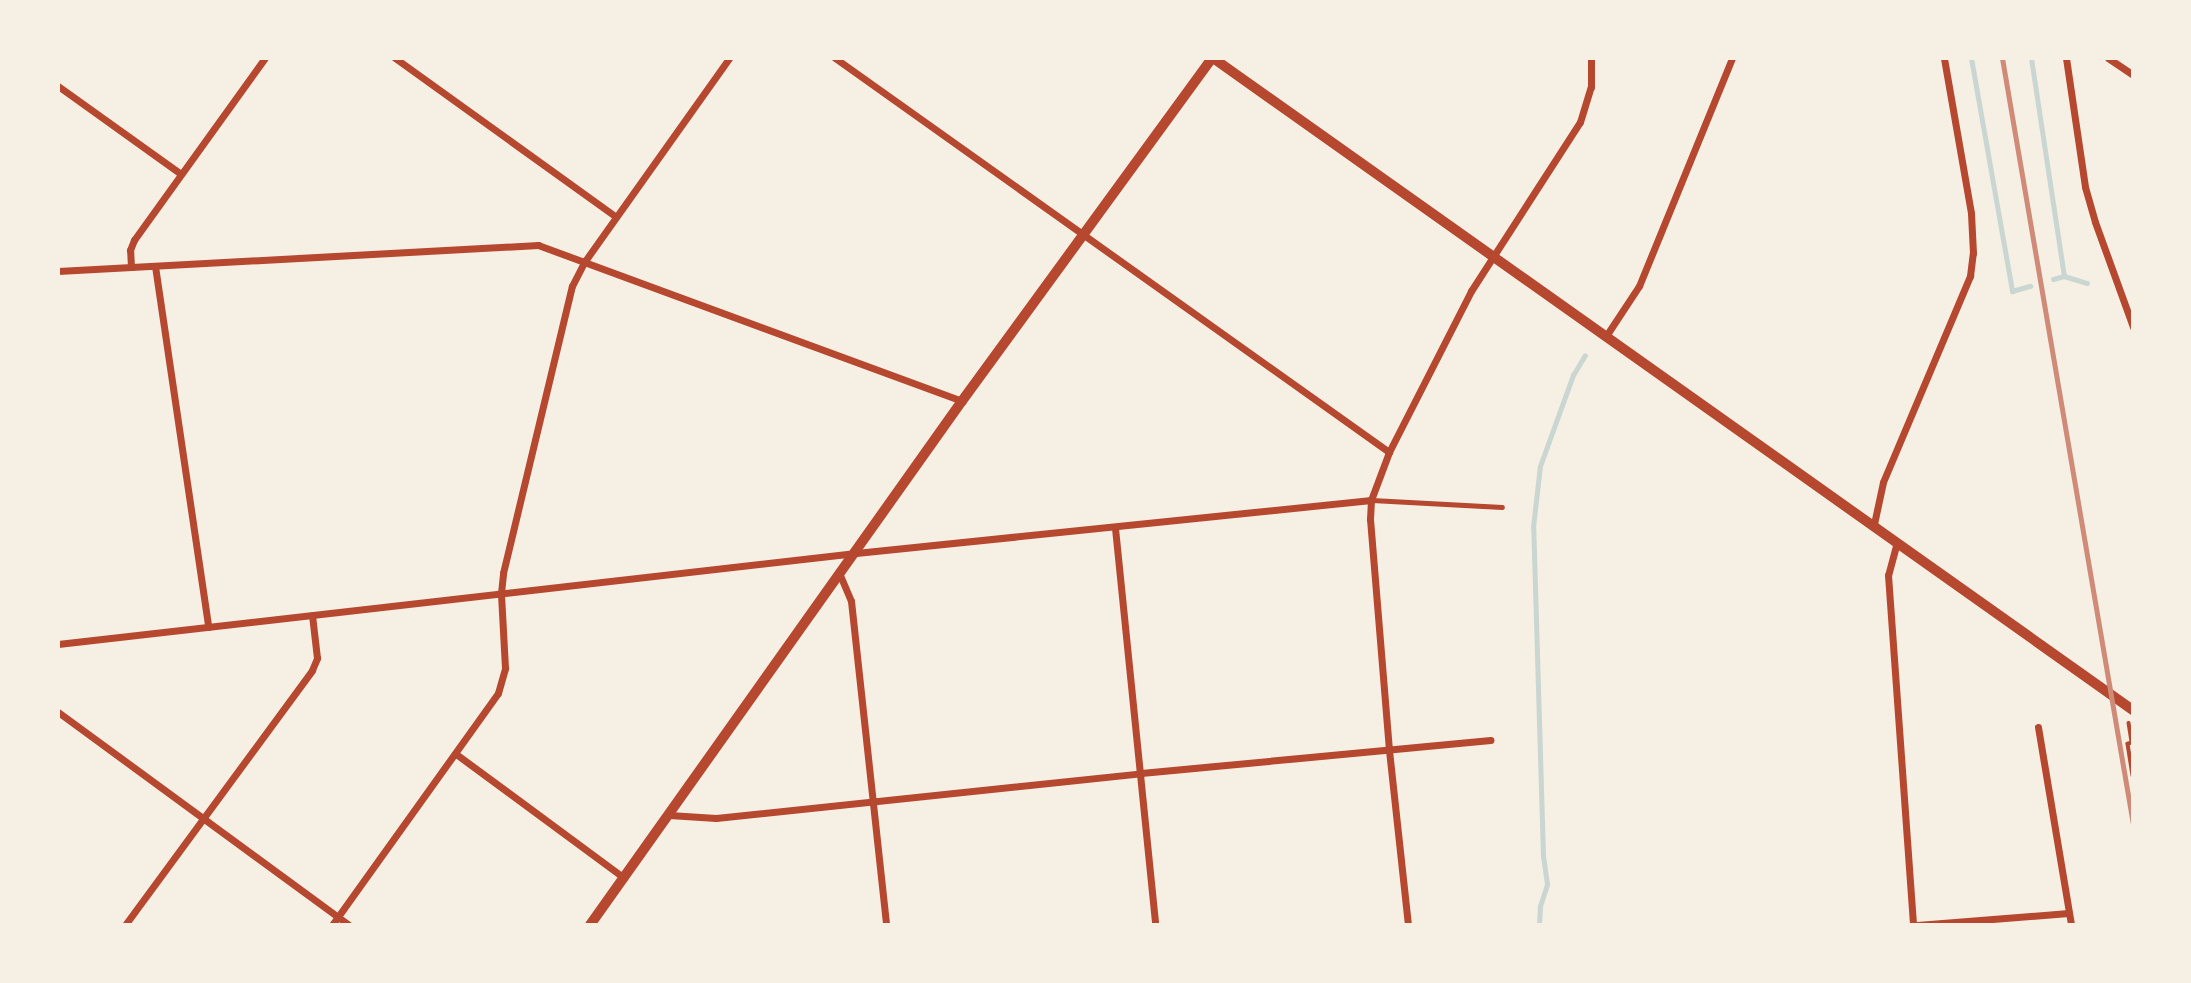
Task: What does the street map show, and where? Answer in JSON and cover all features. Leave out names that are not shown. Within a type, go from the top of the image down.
[{"type":"street","points":[[131,267],[130,250],[134,240],[265,58]]},
{"type":"street","points":[[395,58],[616,217]]},
{"type":"street","points":[[332,925],[456,754],[503,682],[501,593],[566,307],[585,261],[729,58]]},
{"type":"street","points":[[835,58],[1389,452]]},
{"type":"street","points":[[590,925],[962,401],[1212,58],[1874,524],[2130,708]]},
{"type":"street","points":[[1408,925],[1389,750],[1370,519],[1371,500],[1389,452],[1493,255],[1580,122],[1591,88],[1591,58]]},
{"type":"street","points":[[1606,335],[1639,286],[1732,58]]},
{"type":"street","points":[[1874,524],[1883,482],[1970,276],[1973,253],[1971,213],[1944,58]]},
{"type":"street","points":[[2067,58],[2085,187],[2133,327]]},
{"type":"street","points":[[2108,58],[2133,75]]},
{"type":"street","points":[[58,86],[181,174]]},
{"type":"street","points":[[58,271],[538,245],[962,401]]},
{"type":"street","points":[[155,266],[208,627]]},
{"type":"street","points":[[58,644],[856,552],[1115,528],[1371,500]]},
{"type":"street","points":[[1115,528],[1155,925]]},
{"type":"street","points":[[1897,542],[1888,575],[1915,925],[2069,913]]},
{"type":"street","points":[[840,575],[851,601],[875,801],[886,925]]},
{"type":"street","points":[[125,925],[312,670],[317,658],[313,615]]},
{"type":"street","points":[[58,712],[349,925]]},
{"type":"street","points":[[2038,727],[2071,925]]},
{"type":"street","points":[[669,815],[716,818],[1141,772],[1490,740]]},
{"type":"street","points":[[456,754],[624,878]]},
{"type":"lane","points":[[1371,500],[1502,507]]},
{"type":"path","points":[[2130,708],[2132,743],[2128,744],[2133,776]]},
{"type":"waterway","points":[[1971,58],[2012,291],[2030,286]]},
{"type":"waterway","points":[[2031,58],[2064,276],[2087,283]]},
{"type":"waterway","points":[[2053,279],[2064,276]]},
{"type":"waterway","points":[[1539,925],[1540,906],[1547,884],[1543,856],[1533,527],[1540,466],[1573,375],[1585,355]]},
{"type":"railway","points":[[2002,58],[2133,824]]}]
